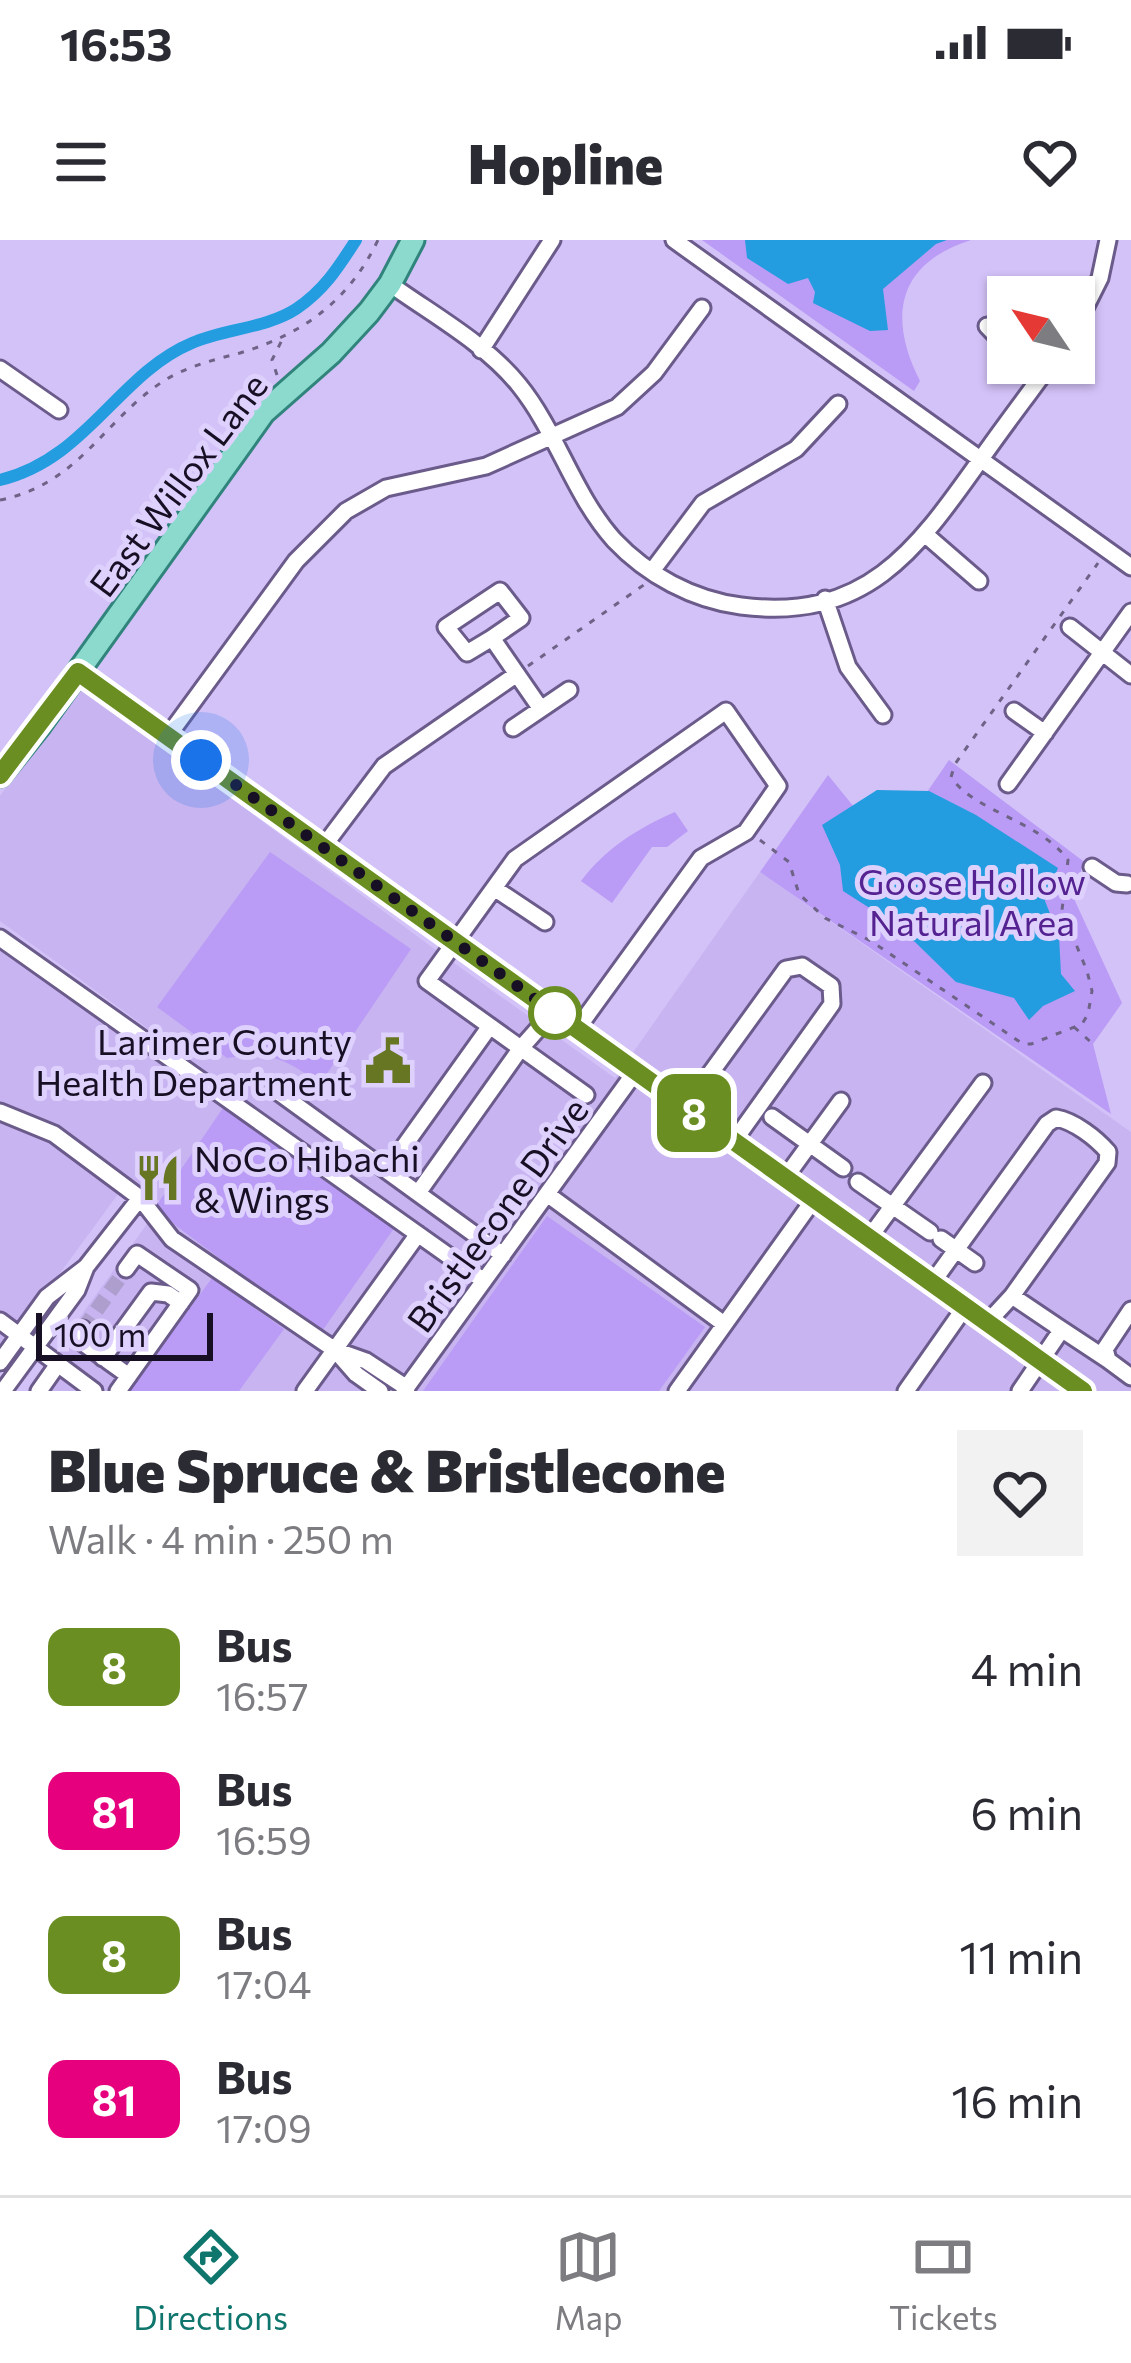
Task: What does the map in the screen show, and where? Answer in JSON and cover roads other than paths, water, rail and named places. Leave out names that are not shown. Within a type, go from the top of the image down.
[{"type":"main road","name":"East Willox Lane","points":[[0,775],[264,412],[341,343],[390,284],[413,240]]},
{"type":"street","points":[[481,350],[552,240]]},
{"type":"street","points":[[674,240],[1131,567]]},
{"type":"street","points":[[1095,288],[1108,240]]},
{"type":"street","points":[[390,284],[481,350],[518,385],[598,519],[628,553],[655,574],[709,599],[735,605],[787,607],[825,599],[889,570],[926,536],[1035,384]]},
{"type":"street","points":[[168,736],[296,561],[346,511],[386,488],[470,471],[630,398],[654,374],[702,308]]},
{"type":"street","points":[[0,369],[59,410]]},
{"type":"street","points":[[655,574],[704,503],[796,449],[838,404]]},
{"type":"street","points":[[926,536],[979,581]]},
{"type":"street","points":[[500,591],[521,619],[492,638],[467,653],[446,627],[500,591]]},
{"type":"street","points":[[825,599],[848,667],[883,715]]},
{"type":"street","points":[[1008,784],[1131,612]]},
{"type":"street","points":[[1070,628],[1131,676]]},
{"type":"street","points":[[492,638],[541,709]]},
{"type":"street","points":[[78,672],[1076,1389]]},
{"type":"street","points":[[323,847],[384,766],[517,674]]},
{"type":"street","points":[[512,728],[569,690]]},
{"type":"street","points":[[577,1029],[701,858],[746,832],[778,786],[726,711],[515,859],[427,981],[586,1095]]},
{"type":"street","points":[[1014,711],[1045,733]]},
{"type":"street","points":[[1092,867],[1116,884],[1130,883]]},
{"type":"street","points":[[494,887],[544,922]]},
{"type":"street","points":[[0,938],[484,1281]]},
{"type":"street","points":[[686,1107],[787,969],[802,966],[831,986],[832,1004],[734,1141]]},
{"type":"street","points":[[418,1193],[521,1048],[554,1012]]},
{"type":"street","points":[[387,1170],[490,1026]]},
{"type":"street","name":"Bristlecone Drive","points":[[405,1390],[636,1071]]},
{"type":"street","points":[[869,1238],[983,1083]]},
{"type":"street","points":[[274,1090],[503,1255]]},
{"type":"street","points":[[785,1178],[841,1100]]},
{"type":"street","points":[[0,1112],[54,1134],[140,1198],[172,1239],[335,1350],[380,1391]]},
{"type":"street","points":[[772,1117],[843,1168]]},
{"type":"street","points":[[932,1283],[1047,1124],[1056,1118],[1066,1120],[1101,1144],[1108,1153],[1107,1163],[1012,1296],[987,1322]]},
{"type":"street","points":[[858,1181],[975,1264]]},
{"type":"street","points":[[547,1194],[724,1324]]},
{"type":"street","points":[[4,1391],[77,1290],[86,1268],[140,1198]]},
{"type":"street","points":[[676,1391],[814,1199]]},
{"type":"street","points":[[305,1391],[418,1234]]},
{"type":"street","points":[[126,1269],[137,1253],[186,1297]]},
{"type":"street","points":[[0,1362],[47,1297],[86,1268]]},
{"type":"street","points":[[103,1358],[152,1292],[186,1297]]},
{"type":"street","points":[[1012,1296],[1131,1377]]},
{"type":"street","points":[[118,1391],[186,1297]]},
{"type":"street","points":[[906,1391],[965,1307]]},
{"type":"street","points":[[1108,1360],[1105,1349],[1131,1310]]},
{"type":"street","points":[[0,1321],[94,1391]]},
{"type":"street","points":[[1020,1391],[1058,1340],[1055,1325]]},
{"type":"street","points":[[83,1328],[76,1338],[129,1376]]},
{"type":"street","points":[[335,1350],[365,1360],[405,1390]]},
{"type":"street","points":[[46,1389],[58,1364]]},
{"type":"water","points":[[745,240],[947,240],[883,289],[888,330],[870,331],[813,303],[815,292],[808,278],[788,284],[747,258]]},
{"type":"water","points":[[877,790],[929,791],[1058,868],[1045,901],[1059,936],[1061,974],[1075,991],[1043,1006],[1029,1020],[1014,998],[956,982],[915,942],[875,922],[879,914],[843,891],[840,865],[822,825]]},
{"type":"waterway","points":[[0,480],[56,454],[166,357],[204,338],[296,309],[323,286],[356,240]]},
{"type":"tunnel","points":[[83,1329],[126,1269]]},
{"type":"place","name":"Larimer County Health Department","points":[[388,1061]]},
{"type":"place","name":"NoCo Hibachi & Wings","points":[[158,1178]]},
{"type":"park label","name":"Goose Hollow Natural Area","points":[[972,900]]}]
